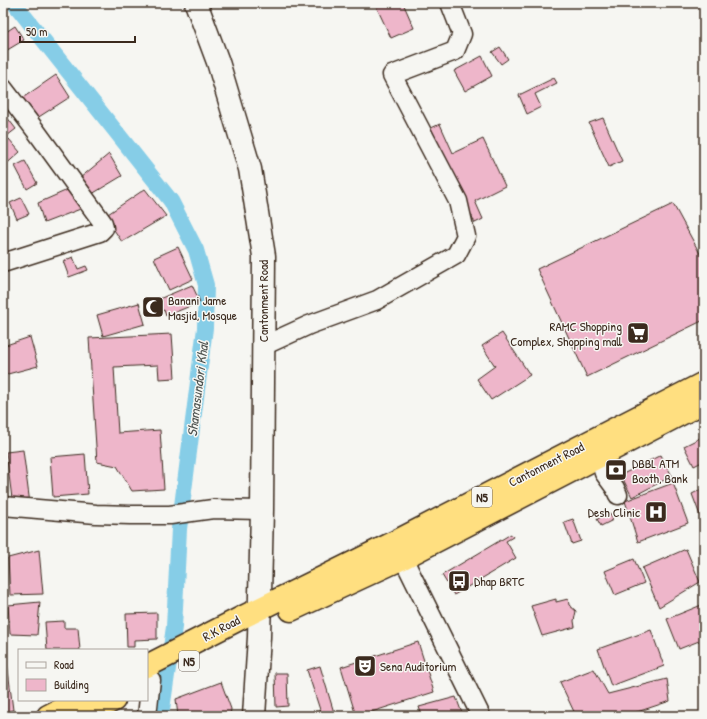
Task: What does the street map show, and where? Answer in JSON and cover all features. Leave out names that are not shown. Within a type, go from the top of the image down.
[{"type":"highway","name":"Cantonment Road","points":[[254,622],[395,542],[704,383]]},
{"type":"highway","name":"Cantonment Road","points":[[254,622],[403,558],[704,402]]},
{"type":"highway","name":"R.K Road","points":[[154,672],[214,640],[254,622]]},
{"type":"highway","name":"N5","points":[[214,640],[254,622]]},
{"type":"highway","points":[[48,716],[77,701]]},
{"type":"highway","points":[[83,716],[112,701]]},
{"type":"street","name":"Cantonment Road","points":[[196,3],[218,62],[250,169],[264,256],[262,510],[254,622],[254,716]]},
{"type":"street","points":[[263,346],[309,325],[377,300],[456,255],[466,236],[458,201],[392,75],[455,51],[462,34],[450,3]]},
{"type":"street","points":[[3,88],[104,223],[104,228],[100,232],[3,263]]},
{"type":"street","points":[[599,457],[604,473],[615,488],[618,495]]},
{"type":"street","points":[[3,506],[130,516],[170,515],[214,509],[262,510]]},
{"type":"street","points":[[403,558],[481,716]]},
{"type":"street","points":[[146,716],[154,672]]},
{"type":"building","points":[[403,3],[414,28],[391,38],[375,4]]},
{"type":"building","points":[[15,26],[24,40],[4,52],[3,34]]},
{"type":"building","points":[[500,47],[508,59],[501,64],[492,52]]},
{"type":"building","points":[[482,56],[492,76],[465,91],[454,71]]},
{"type":"building","points":[[56,75],[70,97],[34,120],[21,99]]},
{"type":"building","points":[[554,78],[557,83],[535,94],[541,107],[527,114],[519,95]]},
{"type":"building","points":[[3,112],[16,129],[3,139]]},
{"type":"building","points":[[603,118],[622,161],[609,167],[589,123]]},
{"type":"building","points":[[440,124],[453,153],[483,139],[505,186],[475,201],[483,219],[475,223],[431,128]]},
{"type":"building","points":[[9,139],[20,152],[3,167],[3,145]]},
{"type":"building","points":[[109,154],[122,176],[92,194],[80,178]]},
{"type":"building","points":[[25,161],[37,183],[27,189],[15,166]]},
{"type":"building","points":[[72,188],[83,208],[44,223],[38,203]]},
{"type":"building","points":[[145,189],[166,216],[122,242],[105,216]]},
{"type":"building","points":[[21,198],[29,214],[17,219],[10,203]]},
{"type":"building","points":[[673,204],[704,261],[704,320],[587,377],[537,269]]},
{"type":"building","points":[[178,247],[193,279],[169,290],[154,258]]},
{"type":"building","points":[[73,257],[78,269],[86,266],[88,270],[69,277],[63,261]]},
{"type":"building","points":[[192,285],[200,302],[166,316],[164,310],[150,316],[145,305]]},
{"type":"building","points":[[139,303],[145,324],[103,336],[97,315]]},
{"type":"building","points":[[502,333],[530,375],[491,400],[477,379],[495,366],[482,346]]},
{"type":"building","points":[[172,334],[175,378],[159,379],[158,365],[114,367],[118,433],[160,430],[164,489],[132,491],[117,466],[97,462],[89,338]]},
{"type":"building","points":[[30,337],[38,366],[4,375],[3,346]]},
{"type":"building","points":[[704,436],[704,461],[694,466],[684,446]]},
{"type":"building","points":[[23,450],[30,504],[13,506],[6,452]]},
{"type":"building","points":[[85,454],[88,494],[53,497],[50,457]]},
{"type":"building","points":[[661,455],[672,476],[632,497],[621,475]]},
{"type":"building","name":"Desh Clinic","points":[[673,483],[688,523],[638,542],[625,501]]},
{"type":"building","points":[[704,488],[704,517],[701,518],[692,494]]},
{"type":"building","points":[[610,513],[613,520],[601,526],[597,519]]},
{"type":"building","points":[[573,519],[581,541],[572,544],[564,522]]},
{"type":"building","points":[[511,534],[513,537],[506,541],[516,558],[454,595],[442,575]]},
{"type":"building","points":[[686,549],[700,582],[659,607],[642,568]]},
{"type":"building","points":[[39,550],[43,594],[10,595],[8,558]]},
{"type":"building","points":[[634,559],[644,583],[615,595],[605,571]]},
{"type":"building","points":[[556,599],[556,602],[568,599],[569,605],[576,611],[574,621],[575,627],[542,636],[531,606]]},
{"type":"building","points":[[40,602],[37,635],[10,634],[8,605]]},
{"type":"building","points":[[704,604],[704,639],[679,649],[667,619]]},
{"type":"building","points":[[157,613],[157,639],[134,640],[134,647],[127,647],[126,614]]},
{"type":"building","points":[[64,621],[64,628],[78,628],[80,649],[47,649],[45,622]]},
{"type":"building","points":[[651,630],[664,666],[611,686],[598,649]]},
{"type":"building","points":[[418,642],[434,692],[356,716],[341,667]]},
{"type":"building","points":[[7,662],[13,710],[3,713],[3,663]]},
{"type":"building","points":[[320,666],[335,716],[322,716],[307,670]]},
{"type":"building","points":[[594,669],[608,694],[667,679],[670,701],[625,716],[576,716],[560,682]]},
{"type":"building","points":[[275,673],[287,673],[288,706],[276,707]]},
{"type":"building","points":[[221,682],[231,709],[230,716],[178,716],[176,699]]},
{"type":"building","points":[[456,697],[463,716],[422,716],[419,707]]},
{"type":"waterway","name":"Shamasundori Khal","points":[[14,3],[171,201],[196,250],[206,285],[205,328],[179,529],[174,627],[161,716]]},
{"type":"place","name":"Banani Jame Masjid, Mosque","points":[[153,307]]},
{"type":"place","name":"RAMC Shopping Complex, Shopping mall","points":[[638,333]]},
{"type":"place","name":"DBBL ATM Booth, Bank","points":[[616,470]]},
{"type":"place","name":"Desh Clinic","points":[[656,512]]},
{"type":"place","name":"Dhap BRTC","points":[[459,581]]},
{"type":"place","name":"Sena Auditorium","points":[[365,666]]}]
